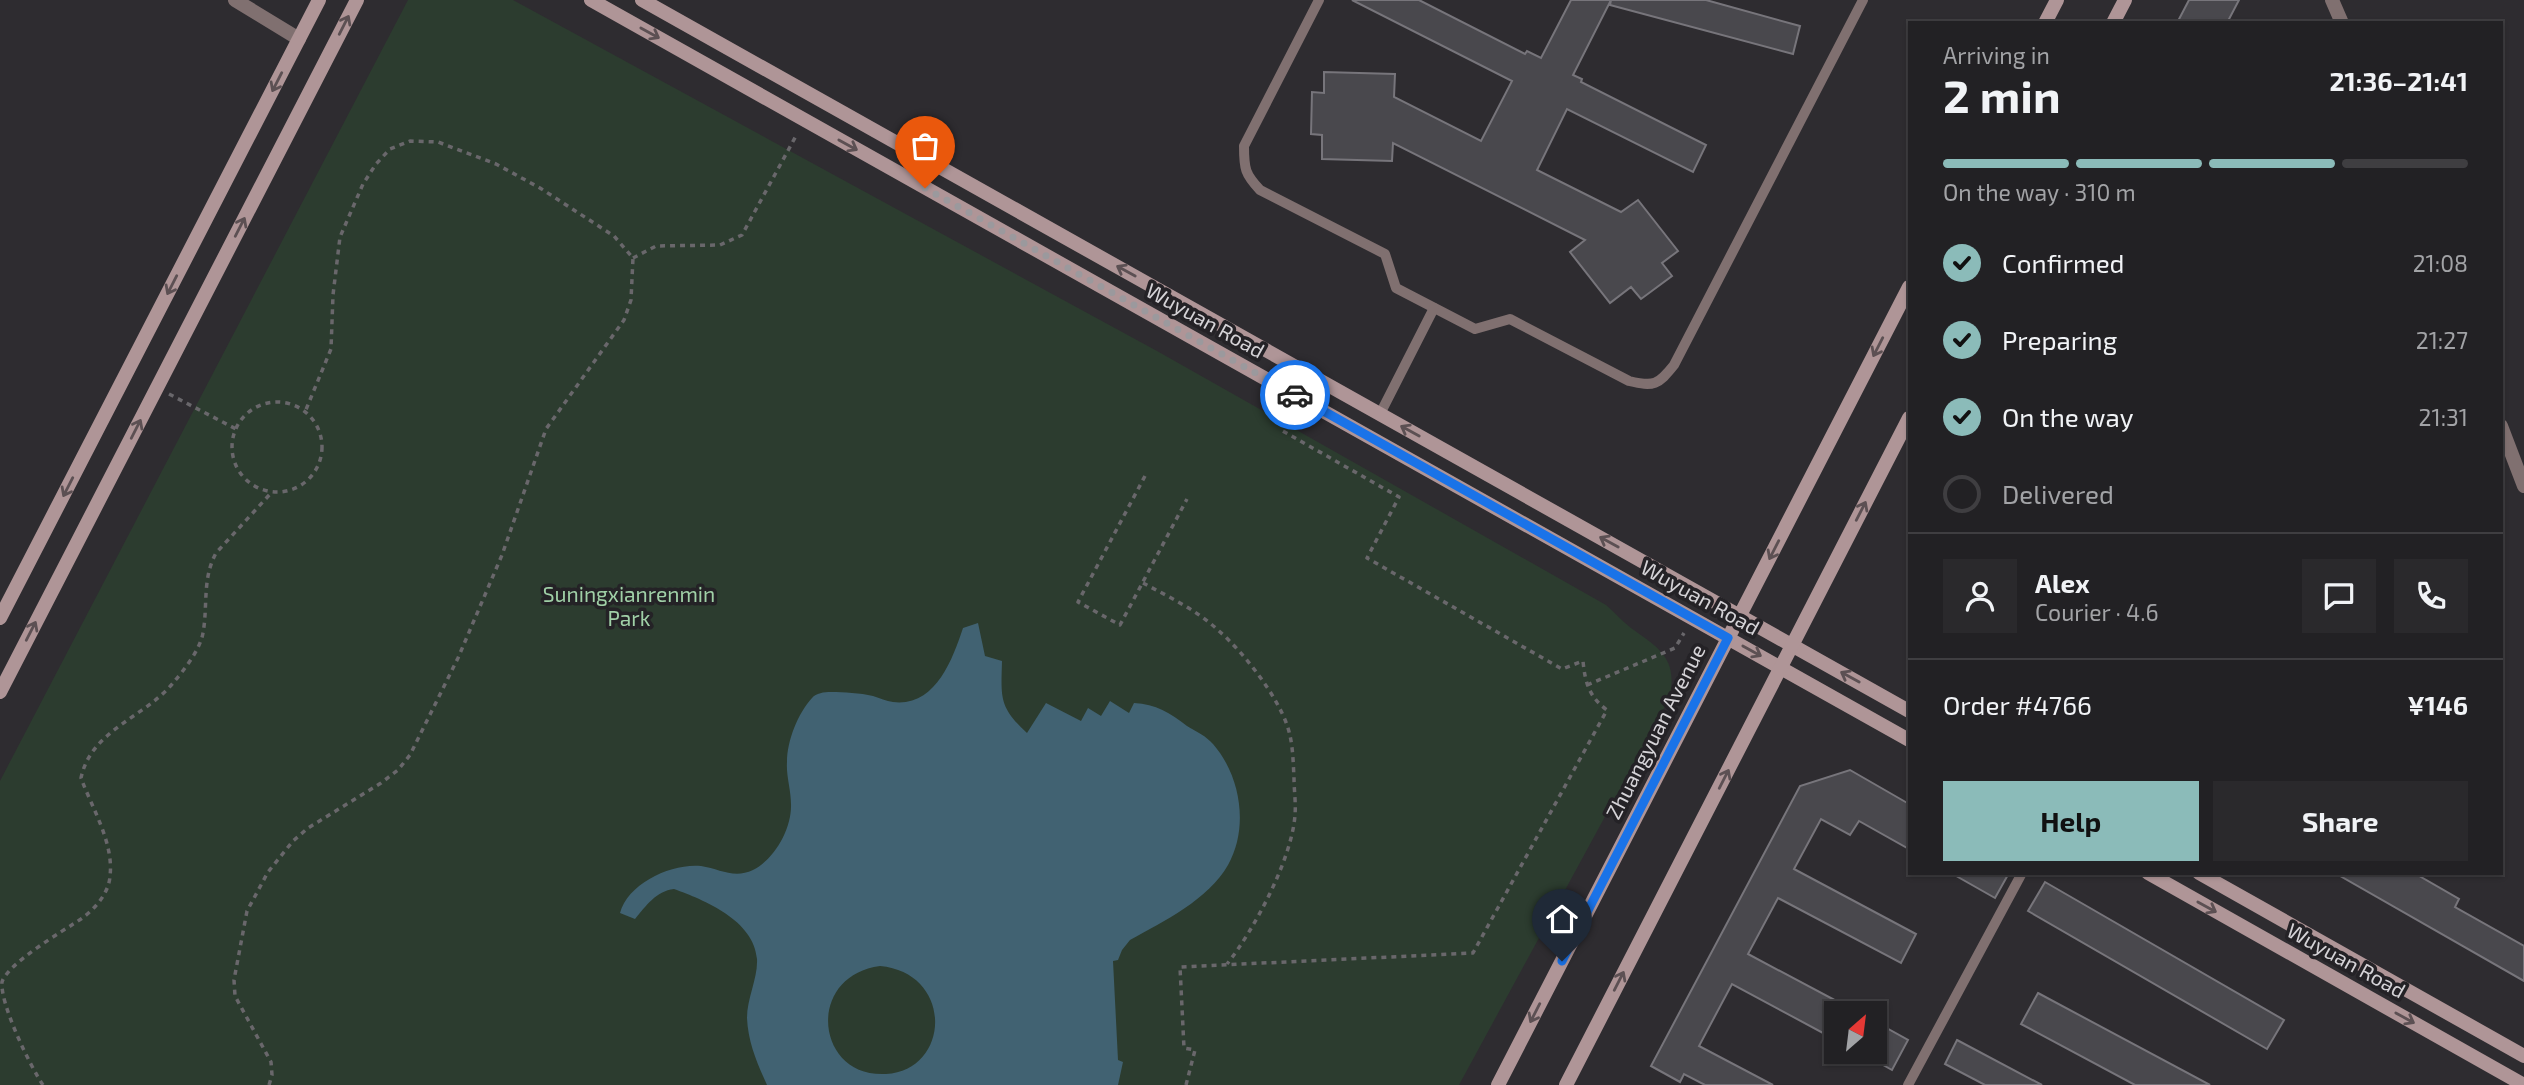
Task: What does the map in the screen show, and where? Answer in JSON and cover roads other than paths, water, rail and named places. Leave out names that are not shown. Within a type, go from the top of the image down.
[{"type":"main road","points":[[0,618],[319,0]]},
{"type":"main road","points":[[0,692],[357,0]]},
{"type":"main road","name":"Wuyuan Road","points":[[590,0],[1908,739]]},
{"type":"main road","name":"Wuyuan Road","points":[[642,0],[1908,710]]},
{"type":"main road","points":[[2046,21],[2057,0]]},
{"type":"main road","points":[[2114,21],[2125,0]]},
{"type":"main road","name":"Zhuangyuan Avenue","points":[[1498,1085],[1908,289]]},
{"type":"main road","points":[[1566,1085],[1908,420]]},
{"type":"main road","name":"Wuyuan Road","points":[[2152,875],[2524,1084]]},
{"type":"main road","name":"Wuyuan Road","points":[[2203,875],[2524,1056]]},
{"type":"street","points":[[235,0],[299,39]]},
{"type":"street","points":[[2332,0],[2341,21]]},
{"type":"street","points":[[2503,431],[2524,486]]},
{"type":"lane","points":[[1319,0],[1244,146],[1247,176],[1260,190],[1385,254],[1396,288],[1434,308],[1475,329],[1510,319],[1629,381],[1647,385],[1660,382],[1674,365],[1863,0]]},
{"type":"lane","points":[[1380,414],[1434,308]]},
{"type":"lane","points":[[1908,1085],[2021,875]]},
{"type":"water","points":[[978,623],[985,656],[1002,661],[1004,701],[1011,716],[1027,733],[1046,703],[1081,721],[1088,708],[1101,716],[1110,701],[1129,713],[1134,703],[1156,707],[1207,739],[1223,757],[1236,787],[1240,819],[1235,850],[1228,865],[1209,889],[1184,909],[1130,940],[1118,960],[1113,961],[1118,1060],[1123,1062],[1118,1085],[767,1085],[749,1036],[747,1011],[757,959],[754,945],[747,933],[713,906],[674,889],[657,896],[635,919],[620,913],[625,902],[641,884],[665,872],[701,866],[740,874],[761,865],[781,842],[789,823],[789,745],[798,719],[812,698],[820,693],[831,692],[863,694],[893,702],[908,702],[920,697],[940,679],[963,628]],"holes":[[[880,966],[904,972],[921,985],[932,1002],[935,1021],[932,1040],[923,1056],[907,1068],[886,1074],[862,1071],[845,1060],[833,1044],[828,1025],[830,1006],[839,988],[856,974]]]},
{"type":"park label","name":"Suningxianrenmin Park","points":[[629,607]]}]
